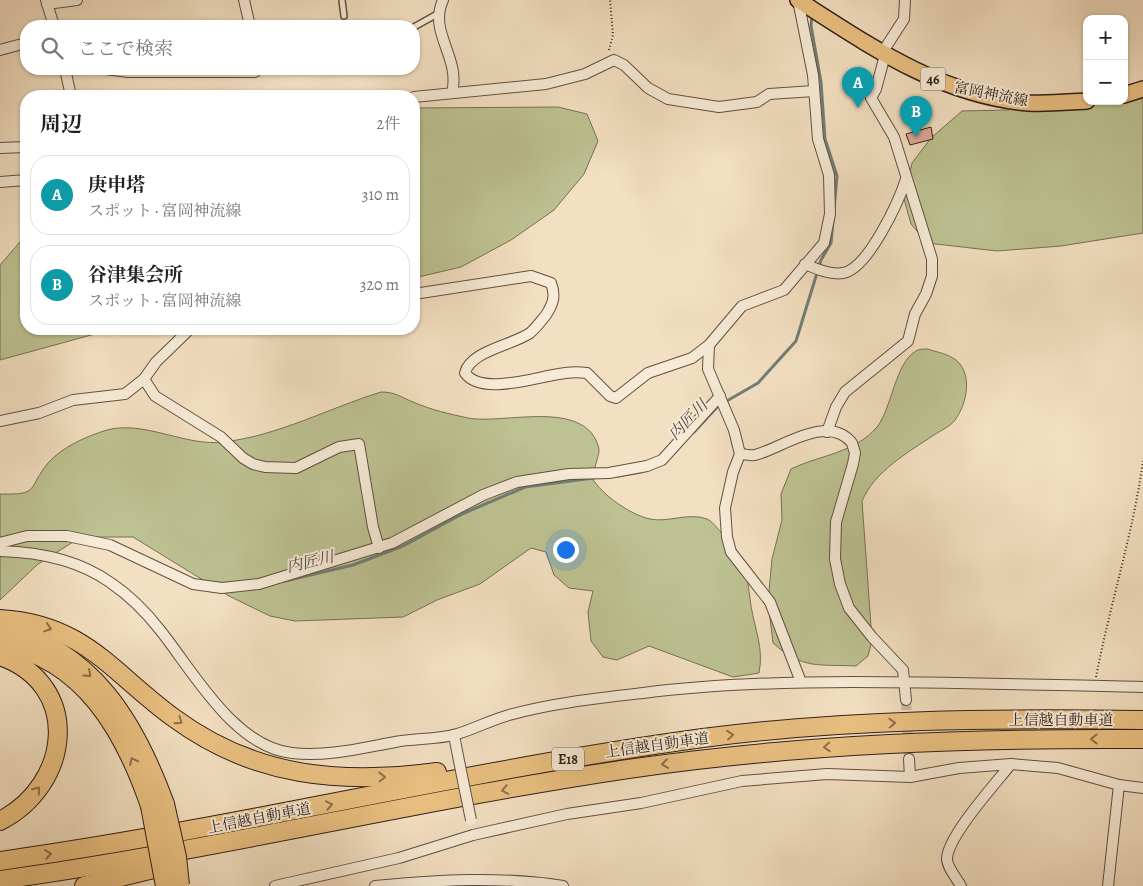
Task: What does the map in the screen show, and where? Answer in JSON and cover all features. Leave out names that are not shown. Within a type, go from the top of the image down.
[{"type":"highway","points":[[0,619],[42,626],[76,640],[110,662],[173,718],[193,731],[235,754],[257,763],[298,773],[362,777],[416,775],[643,743],[707,738]]},
{"type":"highway","points":[[0,627],[37,639],[58,650],[95,680],[112,700],[141,747],[158,805],[177,857],[175,886]]},
{"type":"highway","points":[[0,644],[32,652],[53,662],[89,691],[118,731],[141,779],[158,805]]},
{"type":"highway","points":[[0,656],[27,670],[40,683],[50,700],[58,732],[54,764],[46,779],[24,805],[0,821]]},
{"type":"highway","name":"上信越自動車道","points":[[0,860],[204,828],[540,764],[707,738],[877,723],[957,720],[1143,720]]},
{"type":"highway","name":"上信越自動車道","points":[[0,880],[212,846],[543,782],[674,763],[788,750],[952,740],[1143,739]]},
{"type":"highway","points":[[84,886],[366,816]]},
{"type":"main road","name":"富岡神流線","points":[[798,0],[883,54],[952,87],[1030,103],[1083,101]]},
{"type":"main road","points":[[1128,94],[1143,89]]},
{"type":"street","points":[[52,20],[47,2],[76,0]]},
{"type":"street","points":[[243,0],[248,20]]},
{"type":"street","points":[[443,0],[439,13],[441,36],[454,67],[452,93]]},
{"type":"street","points":[[420,293],[531,276],[551,283],[555,294],[552,306],[529,334],[474,360],[467,367],[465,373],[474,382],[495,384],[559,374],[587,373],[610,396],[616,398],[648,373],[692,358],[709,345],[742,306],[784,290],[824,243],[830,214],[829,175],[818,140],[813,75],[798,0]]},
{"type":"street","points":[[827,432],[836,407],[845,392],[908,341],[915,314],[926,294],[932,276],[932,259],[894,137],[871,98],[876,89],[883,54],[904,19],[905,0]]},
{"type":"street","points":[[0,50],[20,45]]},
{"type":"street","points":[[420,96],[546,84],[585,74],[614,60],[624,65],[648,88],[668,99],[719,107],[757,102],[769,94],[814,91]]},
{"type":"street","points":[[66,75],[70,90]]},
{"type":"street","points":[[0,148],[20,147]]},
{"type":"street","points":[[805,264],[832,273],[844,273],[856,265],[872,248],[901,196],[906,179]]},
{"type":"street","points":[[0,182],[20,180]]},
{"type":"street","points":[[0,421],[39,413],[72,400],[125,394],[144,379],[156,362],[184,335]]},
{"type":"street","points":[[709,345],[708,369],[734,430],[740,454],[732,472],[725,508],[727,537],[732,552],[770,602],[801,682]]},
{"type":"street","points":[[144,379],[155,396],[221,438],[243,458],[253,464],[265,467],[296,468],[339,447],[359,444],[373,527],[379,548]]},
{"type":"street","points":[[0,544],[27,536],[47,535],[88,540],[131,554],[185,582],[222,588],[259,584],[379,548],[422,529],[483,495],[517,482],[569,474],[609,474],[647,466],[662,460],[720,396]]},
{"type":"street","points":[[740,454],[754,455],[808,433],[838,432],[850,439],[855,453],[836,522],[835,559],[840,584],[849,608],[872,637],[903,670],[906,682],[906,700]]},
{"type":"street","points":[[0,551],[41,554],[75,564],[109,581],[134,601],[159,628],[221,710],[240,730],[273,749],[290,753],[340,753],[396,741],[454,735],[509,715],[570,703],[647,692],[801,682],[906,682],[1143,687]]},
{"type":"street","points":[[454,735],[473,835]]},
{"type":"street","points":[[909,759],[910,777]]},
{"type":"street","points":[[961,886],[947,861],[949,849],[958,832],[1011,764]]},
{"type":"street","points":[[275,886],[399,858],[473,835],[567,814],[641,803],[742,781],[827,774],[910,777],[958,768],[1011,764],[1058,768],[1119,785],[1143,788]]},
{"type":"street","points":[[1108,886],[1119,785]]},
{"type":"street","points":[[375,886],[453,879],[524,880],[563,886]]},
{"type":"lane","points":[[342,0],[344,16]]},
{"type":"lane","points":[[420,24],[439,13]]},
{"type":"path","points":[[606,64],[612,35],[610,0]]},
{"type":"path","points":[[1094,686],[1143,461]]},
{"type":"green space","points":[[1143,92],[1143,233],[1061,246],[997,251],[927,243],[911,224],[904,199],[912,163],[931,138],[962,111],[1007,110],[1083,100],[1083,105],[1128,105],[1128,99]]},
{"type":"green space","points":[[558,107],[587,114],[598,141],[584,174],[554,210],[511,240],[461,267],[420,277],[420,108]]},
{"type":"green space","points":[[20,242],[20,335],[91,335],[0,360],[0,265]]},
{"type":"green space","points":[[927,349],[949,356],[961,366],[965,373],[966,381],[965,398],[963,406],[953,422],[883,472],[868,490],[862,501],[872,640],[868,656],[856,666],[812,664],[793,658],[773,643],[768,602],[772,559],[782,520],[781,494],[791,469],[848,448],[868,436],[882,419],[903,365],[916,351]]},
{"type":"green space","points":[[381,392],[394,394],[441,412],[468,418],[542,417],[562,418],[578,423],[591,433],[599,449],[592,478],[603,491],[626,509],[642,517],[657,520],[700,517],[711,521],[730,541],[744,566],[760,648],[759,673],[733,677],[649,646],[617,660],[603,657],[591,641],[588,612],[593,591],[569,588],[554,575],[546,552],[531,548],[480,584],[437,600],[403,617],[295,621],[270,616],[229,596],[133,537],[81,537],[38,564],[0,600],[0,494],[21,493],[31,489],[48,463],[60,452],[75,443],[99,432],[121,428],[136,428],[209,443],[243,439],[283,428]]},
{"type":"building","points":[[931,127],[933,139],[910,145],[906,134]]},
{"type":"waterway","name":"内匠川","points":[[694,432],[718,406],[758,383],[796,341],[821,260],[831,243],[837,176],[825,139],[821,82],[811,26],[812,14]]},
{"type":"waterway","name":"内匠川","points":[[618,476],[641,472]]},
{"type":"waterway","name":"内匠川","points":[[285,581],[353,565],[403,546],[462,514],[525,487],[594,478]]},
{"type":"tunnel","points":[[906,700],[909,759]]},
{"type":"place","name":"庚申塔","points":[[858,108]]},
{"type":"place","name":"谷津集会所","points":[[916,137]]}]
